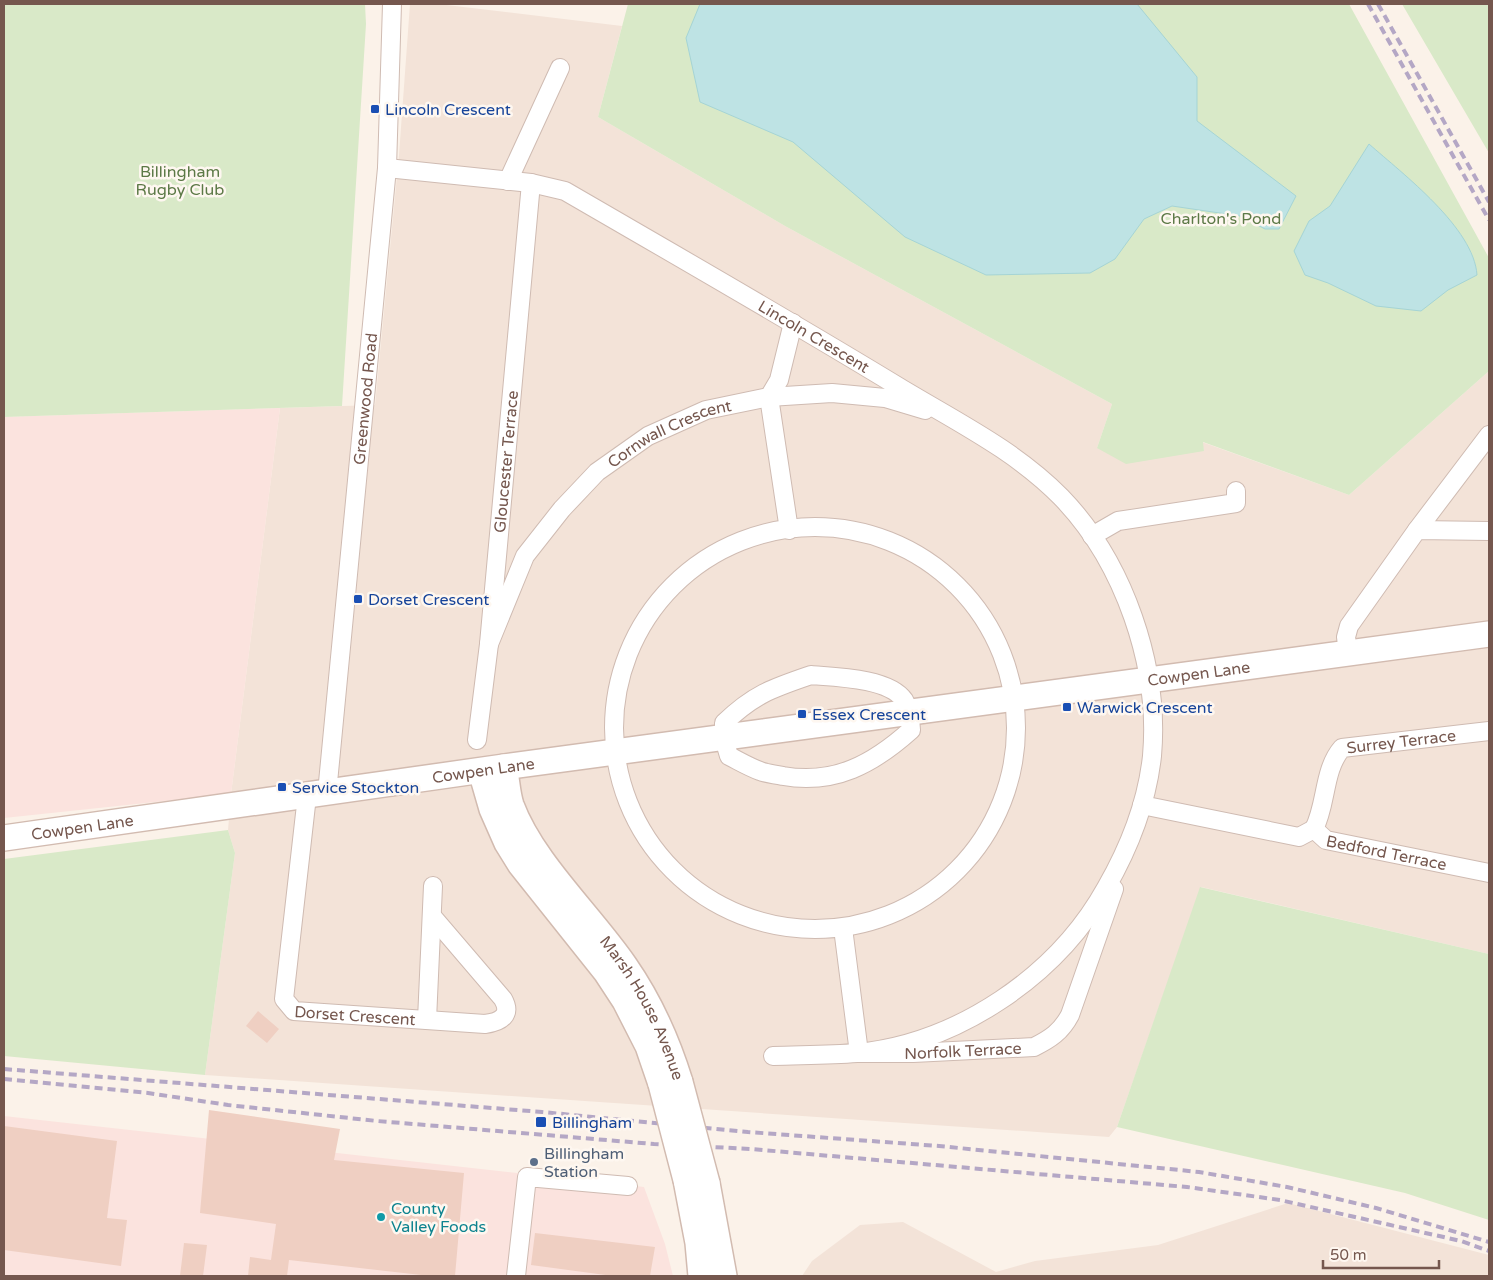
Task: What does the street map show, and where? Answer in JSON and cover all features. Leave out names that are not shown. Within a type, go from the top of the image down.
[{"type":"street","name":"Greenwood Road","points":[[317,794],[387,168],[392,4]]},
{"type":"street","points":[[508,181],[561,65]]},
{"type":"street","name":"Lincoln Crescent","points":[[387,168],[531,183],[565,191],[793,323],[1019,460],[1062,498],[1092,536],[1117,578],[1135,620],[1149,679]]},
{"type":"street","name":"Gloucester Terrace","points":[[477,740],[489,644],[531,183]]},
{"type":"street","points":[[789,530],[769,397],[779,380],[793,323]]},
{"type":"street","name":"Cornwall Crescent","points":[[489,644],[525,556],[562,509],[597,472],[648,436],[706,410],[769,397],[832,393],[885,398],[949,417]]},
{"type":"street","points":[[1348,653],[1346,636],[1349,626],[1417,530],[1489,435]]},
{"type":"street","points":[[1092,536],[1118,521],[1236,503],[1236,491]]},
{"type":"street","points":[[824,526],[865,532],[907,548],[942,569],[971,598],[990,628],[1009,675],[1012,698],[1016,729],[1014,762],[1003,798],[980,842],[940,885],[912,903],[888,914],[843,928],[816,929],[778,925],[730,911],[703,895],[678,875],[655,850],[638,825],[626,800],[615,754],[618,693],[631,652],[654,609],[681,578],[723,549],[760,535],[789,530],[824,526]]},
{"type":"street","points":[[1417,530],[1489,531]]},
{"type":"street","points":[[497,546],[525,556]]},
{"type":"street","name":"Cowpen Lane","points":[[4,838],[493,769],[615,754],[1149,679],[1489,634]]},
{"type":"street","points":[[812,675],[854,678],[885,687],[903,698],[910,712],[911,730],[888,751],[865,764],[837,775],[800,779],[761,772],[729,756],[724,739],[724,724],[742,706],[768,689],[812,675]]},
{"type":"street","points":[[772,1056],[859,1053],[902,1044],[957,1024],[1020,986],[1047,962],[1079,927],[1101,897],[1125,855],[1142,805],[1152,756],[1152,703],[1149,679]]},
{"type":"street","name":"Surrey Terrace","points":[[1314,829],[1320,818],[1333,758],[1342,748],[1489,731]]},
{"type":"street","name":"Marsh House Avenue","points":[[493,769],[511,803],[525,836],[598,929],[642,992],[667,1040],[671,1083],[696,1182],[724,1276]]},
{"type":"street","name":"Dorset Crescent","points":[[317,794],[284,999],[294,1011],[485,1024],[499,1022],[506,1015],[507,1006],[503,999],[432,916]]},
{"type":"street","name":"Bedford Terrace","points":[[1142,805],[1299,837],[1314,829],[1326,840],[1489,873]]},
{"type":"street","name":"Norfolk Terrace","points":[[859,1053],[914,1053],[1034,1047],[1051,1039],[1063,1028],[1070,1015],[1125,855]]},
{"type":"street","name":"Dorset Crescent","points":[[427,1020],[434,886]]},
{"type":"street","points":[[843,928],[859,1053]]},
{"type":"street","points":[[516,1276],[527,1177],[628,1186]]},
{"type":"street","name":"Marsh House Avenue","points":[[696,1182],[701,1276]]},
{"type":"shaded area","points":[[410,4],[438,4],[622,26],[598,117],[785,226],[1112,404],[1097,448],[1204,451],[1202,442],[1349,495],[1489,371],[1489,954],[1201,887],[1117,1127],[1109,1137],[205,1075],[235,853],[228,830],[231,794],[280,408],[375,405],[399,155]]},
{"type":"shaded area","points":[[280,408],[231,794],[4,818],[4,417]]},
{"type":"shaded area","points":[[4,1116],[644,1187],[665,1244],[673,1276],[4,1276]]},
{"type":"shaded area","points":[[1288,1203],[1489,1255],[1489,1276],[802,1276],[812,1261],[860,1225],[903,1222],[996,1272],[1035,1261],[1158,1245]]},
{"type":"green space","name":"Billingham Rugby Club","points":[[4,4],[365,4],[366,24],[342,406],[4,417]]},
{"type":"green space","name":"Charlton's Pond","points":[[628,4],[1349,4],[1489,258],[1489,371],[1349,495],[1203,442],[1204,451],[1126,464],[1097,448],[1112,404],[785,226],[598,117]]},
{"type":"green space","points":[[1402,4],[1489,4],[1489,153]]},
{"type":"green space","points":[[228,830],[235,853],[205,1075],[4,1056],[4,859]]},
{"type":"green space","points":[[1200,887],[1489,954],[1489,1220],[1405,1193],[1117,1127]]},
{"type":"water","name":"Charlton's Pond","points":[[700,4],[1137,4],[1197,77],[1197,121],[1296,196],[1279,229],[1265,229],[1240,216],[1172,206],[1144,219],[1115,259],[1090,273],[986,275],[905,237],[793,142],[700,102],[686,38]]},
{"type":"water","name":"Charlton's Pond","points":[[1369,144],[1435,203],[1464,239],[1473,257],[1477,275],[1448,290],[1421,311],[1376,306],[1328,283],[1305,275],[1294,251],[1309,221],[1330,206]]},
{"type":"building","points":[[258,1011],[279,1029],[267,1043],[246,1026]]},
{"type":"building","points":[[209,1110],[340,1129],[334,1160],[464,1173],[455,1276],[430,1276],[289,1260],[287,1276],[248,1276],[250,1257],[271,1260],[276,1224],[200,1213]]},
{"type":"building","points":[[4,1126],[117,1141],[107,1218],[127,1220],[121,1266],[4,1250]]},
{"type":"building","points":[[535,1233],[655,1247],[650,1276],[613,1276],[531,1265]]},
{"type":"building","points":[[184,1243],[207,1245],[203,1276],[180,1276]]},
{"type":"railway","points":[[1368,4],[1489,220]]},
{"type":"railway","points":[[1378,4],[1489,202]]},
{"type":"railway","points":[[4,1069],[542,1112],[748,1132],[939,1146],[1199,1172],[1287,1187],[1376,1208],[1489,1242]]},
{"type":"railway","points":[[4,1079],[148,1093],[228,1105],[377,1121],[654,1144],[751,1149],[1187,1187],[1280,1200],[1461,1241],[1489,1251]]},
{"type":"place","name":"Lincoln Crescent","points":[[375,109]]},
{"type":"place","name":"Dorset Crescent","points":[[358,599]]},
{"type":"place","name":"Warwick Crescent","points":[[1067,707]]},
{"type":"place","name":"Essex Crescent","points":[[802,714]]},
{"type":"place","name":"Service Stockton","points":[[282,787]]},
{"type":"place","name":"Billingham","points":[[541,1122]]},
{"type":"place","name":"Billingham Station","points":[[534,1162]]},
{"type":"place","name":"County Valley Foods","points":[[381,1217]]}]
